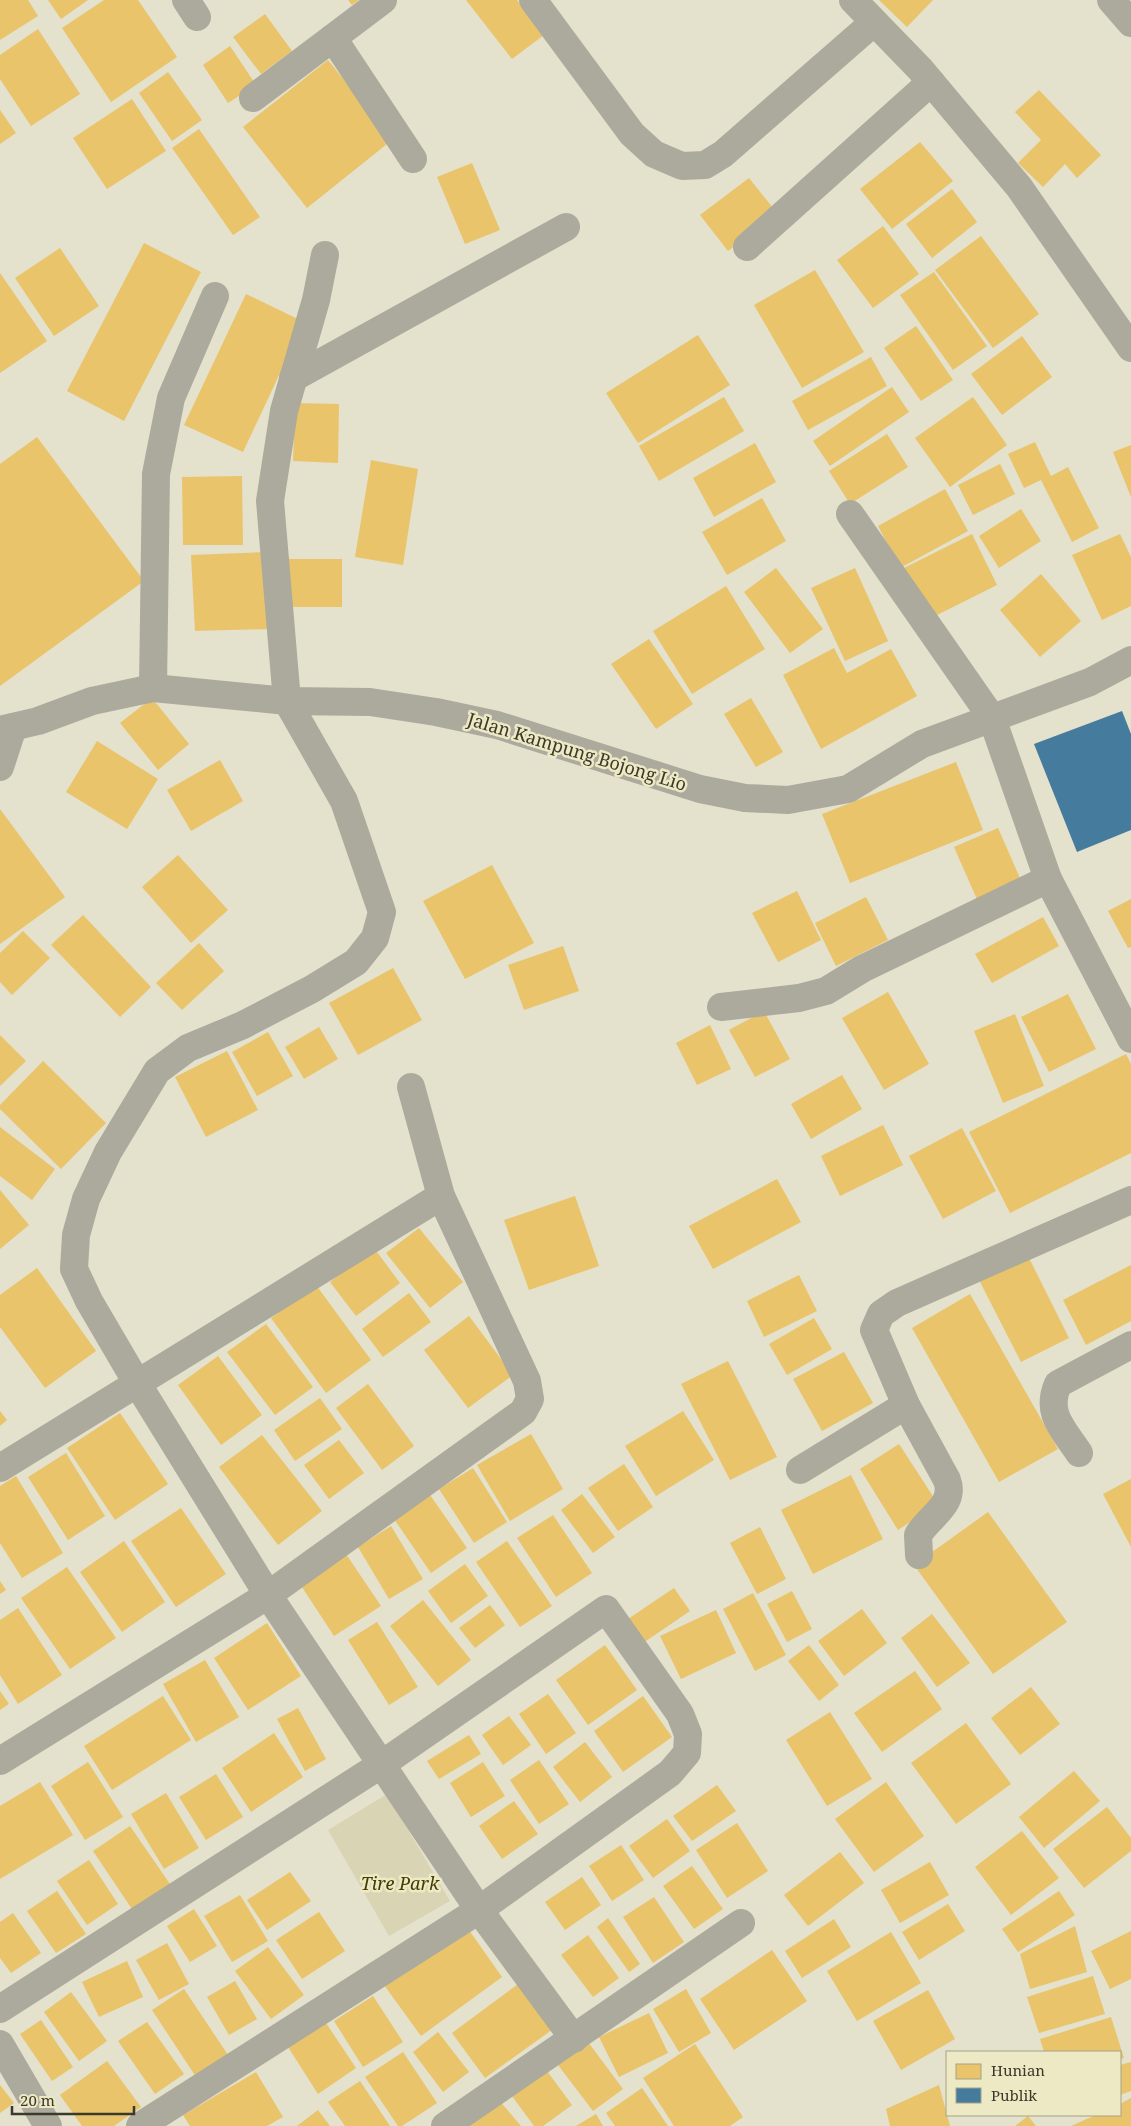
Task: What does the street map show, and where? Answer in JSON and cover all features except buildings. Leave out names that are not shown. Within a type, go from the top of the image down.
[{"type":"street","points":[[253,98],[384,0]]},
{"type":"street","points":[[533,0],[632,134],[654,154],[682,166],[705,164],[723,154],[882,32]]},
{"type":"street","points":[[853,0],[926,76],[1019,187],[1131,348]]},
{"type":"street","points":[[333,38],[413,159]]},
{"type":"street","points":[[747,247],[926,76]]},
{"type":"street","points":[[294,378],[566,228]]},
{"type":"street","points":[[325,255],[316,300],[284,411],[270,501],[287,700],[344,802],[382,912],[375,938],[356,962],[312,989],[243,1025],[188,1048],[157,1071],[108,1152],[86,1199],[76,1235],[74,1269],[89,1302],[137,1383],[268,1595],[479,1910],[574,2039]]},
{"type":"street","points":[[153,688],[156,474],[171,398],[215,296]]},
{"type":"street","points":[[850,514],[992,718],[1048,879],[1131,1040]]},
{"type":"street","name":"Jalan Kampung Bojong Lio","points":[[6,729],[92,700],[153,688],[287,700],[370,702],[436,712],[497,725],[700,788],[745,798],[788,800],[848,789],[922,744],[1090,682],[1131,660]]},
{"type":"street","points":[[0,767],[6,729]]},
{"type":"street","points":[[721,1007],[799,998],[826,991],[862,969],[1048,879]]},
{"type":"street","points":[[0,1762],[268,1595],[523,1412],[530,1399],[527,1381],[441,1196],[411,1087]]},
{"type":"street","points":[[0,1468],[441,1196]]},
{"type":"street","points":[[919,1555],[918,1535],[946,1502],[950,1493],[947,1480],[906,1405],[874,1330],[881,1314],[896,1303],[1131,1200]]},
{"type":"street","points":[[1079,1454],[1053,1414],[1052,1396],[1058,1384],[1131,1345]]},
{"type":"street","points":[[800,1470],[906,1405]]},
{"type":"street","points":[[0,2009],[382,1764],[606,1608],[680,1714],[688,1734],[687,1753],[670,1773],[479,1910],[140,2126]]},
{"type":"street","points":[[445,2126],[742,1923]]},
{"type":"street","points":[[0,2044],[48,2126]]},
{"type":"green space","name":"Tire Park","points":[[387,1794],[450,1901],[389,1936],[328,1830]]}]
